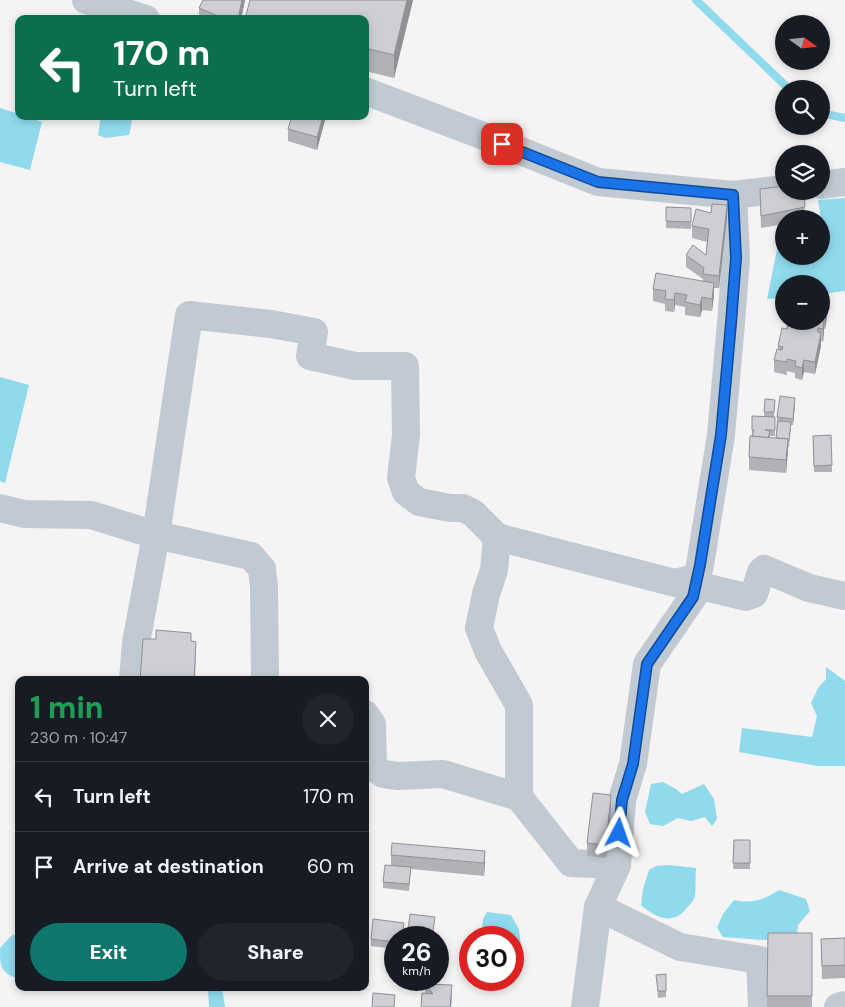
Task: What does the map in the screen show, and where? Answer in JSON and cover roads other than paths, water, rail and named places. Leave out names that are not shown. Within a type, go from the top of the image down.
[{"type":"street","points":[[86,0],[133,15]]},
{"type":"street","points":[[369,93],[598,182],[733,195],[775,190]]},
{"type":"street","points":[[830,184],[845,182]]},
{"type":"street","points":[[585,1007],[598,907],[617,865],[622,800],[633,764],[647,664],[693,597],[697,581],[722,426],[736,258],[733,195]]},
{"type":"street","points":[[133,676],[136,643],[156,535],[189,315],[244,320],[314,332],[310,356],[328,361],[355,366],[405,366],[406,435],[401,478],[406,492],[419,502],[450,508],[463,508],[473,513],[497,538],[676,583],[697,581],[746,597],[754,594],[761,572],[764,569],[809,588],[845,596]]},
{"type":"street","points":[[0,508],[24,514],[91,516],[156,535],[251,556],[262,569],[264,587],[265,676]]},
{"type":"street","points":[[497,538],[494,570],[486,594],[479,628],[488,651],[519,705],[520,797]]},
{"type":"street","points":[[369,720],[372,724],[373,767],[383,774],[398,776],[443,774],[520,797],[571,863],[617,865]]},
{"type":"street","points":[[598,907],[680,947],[760,960],[762,1007]]},
{"type":"street","points":[[838,1007],[845,1004]]},
{"type":"water","points":[[0,108],[15,113],[15,120],[36,120],[42,122],[30,170],[0,162]]},
{"type":"water","points":[[100,120],[132,120],[129,135],[105,138],[98,135]]},
{"type":"water","points":[[845,198],[845,291],[830,293],[830,275],[775,275],[775,299],[767,299],[775,260],[775,265],[830,265],[830,210],[820,210],[818,200]]},
{"type":"water","points":[[0,377],[29,385],[5,483],[0,481]]},
{"type":"water","points":[[826,667],[845,681],[845,766],[818,766],[739,752],[742,728],[812,737],[817,716],[811,703],[818,688],[826,679]]},
{"type":"water","points":[[663,782],[682,794],[704,784],[714,799],[717,819],[712,826],[705,817],[691,821],[678,818],[663,826],[650,824],[645,812],[651,784]]},
{"type":"water","points":[[668,865],[696,868],[695,896],[694,900],[681,914],[675,917],[664,918],[652,913],[641,905],[643,889],[649,870],[656,866]]},
{"type":"water","points":[[779,890],[806,899],[810,911],[798,925],[797,937],[765,940],[723,937],[717,928],[723,914],[734,900],[747,902],[758,900]]},
{"type":"water","points":[[487,912],[511,915],[517,926],[482,926],[483,919]]},
{"type":"water","points":[[15,934],[15,978],[2,968],[0,960],[0,948]]},
{"type":"water","points":[[208,991],[222,991],[225,1007],[209,1007]]},
{"type":"waterway","points":[[696,0],[780,80]]},
{"type":"waterway","points":[[830,115],[845,118]]}]
